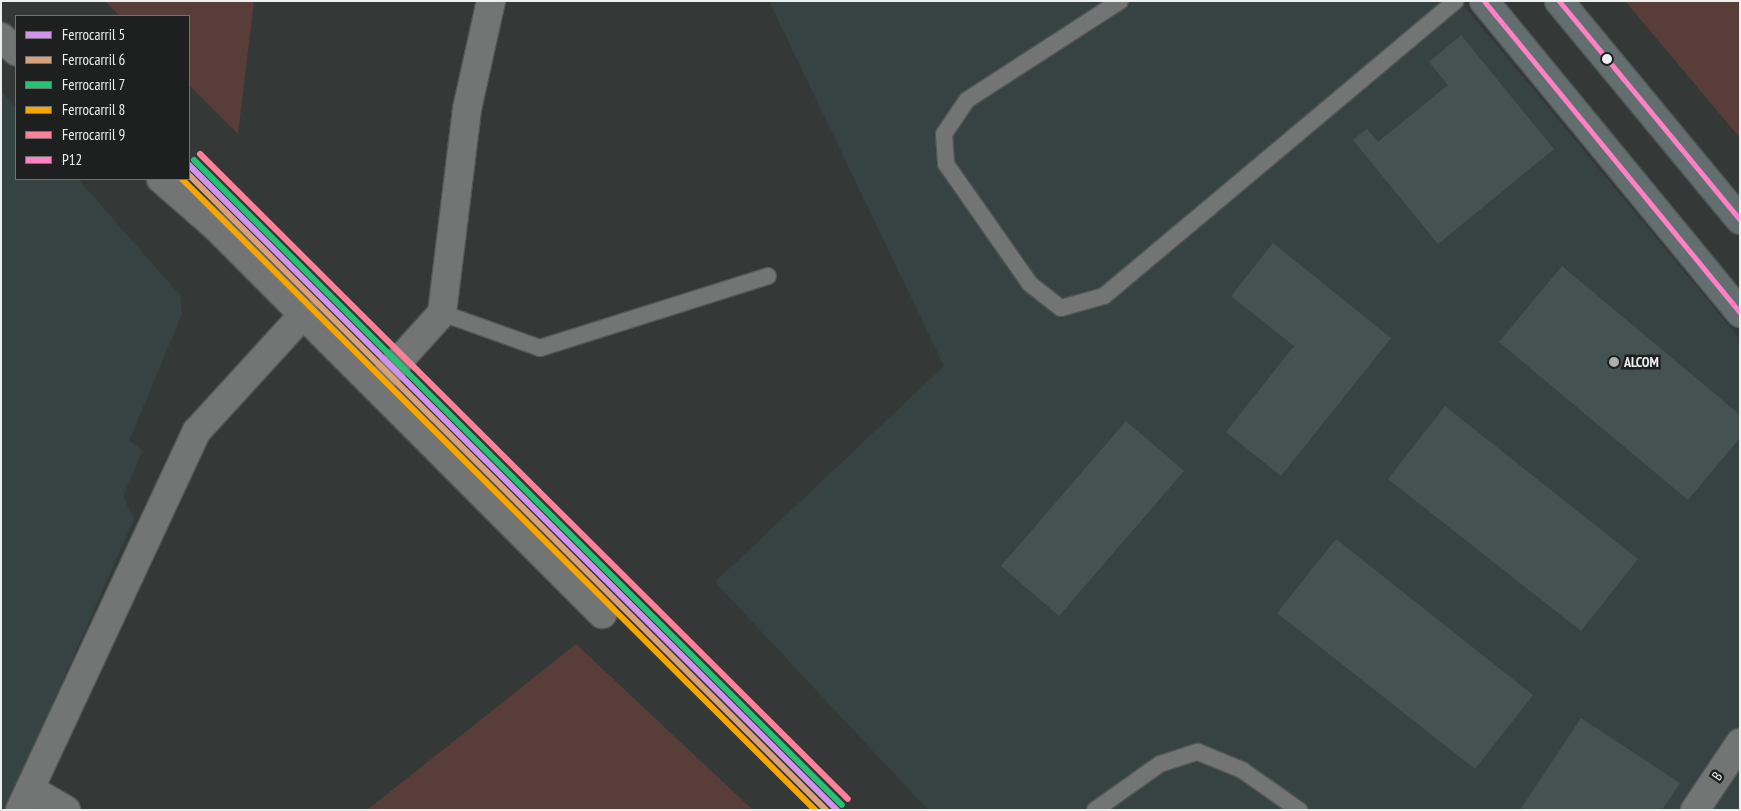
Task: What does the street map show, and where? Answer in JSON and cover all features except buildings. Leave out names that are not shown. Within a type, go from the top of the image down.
[{"type":"highway","points":[[1484,1],[1740,313]]},
{"type":"highway","points":[[1559,1],[1740,220]]},
{"type":"street","points":[[376,386],[442,313],[467,109],[491,1]]},
{"type":"street","points":[[1,37],[15,50]]},
{"type":"street","points":[[162,180],[216,227],[602,614]]},
{"type":"street","points":[[66,810],[25,799],[197,431],[304,314]]},
{"type":"street","name":"B","points":[[1695,810],[1740,743]]},
{"type":"lane","points":[[1120,1],[967,100],[944,134],[946,164],[1030,284],[1061,308],[1104,296],[1456,1]]},
{"type":"lane","points":[[442,313],[540,348],[768,276]]},
{"type":"lane","points":[[1094,810],[1160,764],[1198,752],[1242,770],[1298,810]]},
{"type":"shaded area","points":[[105,1],[254,1],[238,134],[190,86],[190,15],[119,15]]},
{"type":"shaded area","points":[[769,1],[1460,1],[1740,339],[1740,810],[928,810],[715,582],[944,366]]},
{"type":"shaded area","points":[[1625,1],[1740,1],[1740,138]]},
{"type":"shaded area","points":[[1,90],[15,107],[15,180],[79,180],[180,295],[182,314],[129,441],[143,450],[123,496],[134,519],[6,810],[1,810]]},
{"type":"shaded area","points":[[576,644],[753,810],[367,810]]},
{"type":"rail line","name":"9","points":[[200,154],[848,799]]},
{"type":"rail line","name":"7","points":[[194,160],[842,805]]},
{"type":"rail line","name":"5","points":[[190,166],[837,810]]},
{"type":"rail line","name":"6","points":[[190,176],[826,810]]},
{"type":"rail line","name":"8","points":[[183,180],[815,810]]},
{"type":"transit line","name":"P12","points":[[1484,1],[1740,313]]},
{"type":"transit line","name":"P12","points":[[1559,1],[1740,220]]},
{"type":"place","name":"ALCOM","points":[[1614,362]]}]
